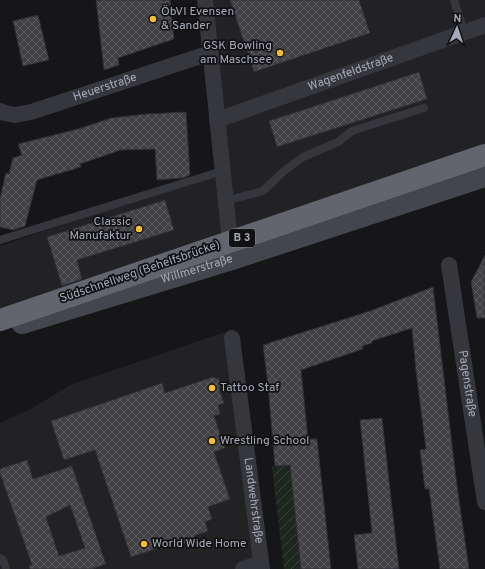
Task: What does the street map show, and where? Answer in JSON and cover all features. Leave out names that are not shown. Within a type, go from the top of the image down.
[{"type":"highway","name":"Südschnellweg (Behelfsbrücke)","points":[[0,320],[485,155]]},
{"type":"highway","name":"Südschnellweg (Behelfsbrücke)","points":[[0,330],[485,166]]},
{"type":"main road","name":"Willmerstraße","points":[[0,330],[232,259],[485,176]]},
{"type":"street","points":[[205,0],[232,259]]},
{"type":"street","name":"Wagenfeldstraße","points":[[217,120],[485,25]]},
{"type":"street","name":"Heuerstraße","points":[[0,113],[15,115],[31,112],[210,53]]},
{"type":"street","name":"Pagenstraße","points":[[449,265],[485,502]]},
{"type":"street","name":"Landwehrstraße","points":[[232,338],[261,566]]},
{"type":"street","points":[[243,569],[261,566]]},
{"type":"lane","points":[[454,0],[464,32]]},
{"type":"lane","points":[[225,201],[263,191],[284,171],[303,157],[338,142],[352,131],[424,108]]},
{"type":"lane","points":[[0,240],[222,171]]},
{"type":"lane","points":[[0,558],[3,560],[6,569]]},
{"type":"shaded area","points":[[207,0],[485,0],[485,176],[0,326],[0,246],[222,171]]},
{"type":"shaded area","points":[[231,330],[261,563],[243,569],[0,569],[0,423],[31,409],[70,385]]},
{"type":"shaded area","points":[[290,465],[301,569],[284,569],[272,467]]},
{"type":"building","points":[[96,0],[170,0],[174,39],[118,58],[119,65],[104,70]]},
{"type":"building","name":"GSK Bowling am Maschsee","points":[[230,0],[359,0],[370,33],[254,72]]},
{"type":"building","points":[[38,15],[49,60],[23,66],[13,21]]},
{"type":"building","points":[[419,72],[427,99],[277,147],[269,121]]},
{"type":"building","points":[[186,112],[190,175],[182,178],[157,180],[155,149],[121,150],[80,164],[81,167],[37,180],[25,226],[13,230],[0,227],[0,198],[6,173],[9,174],[13,158],[22,155],[18,144],[78,129],[111,118]]},
{"type":"building","points":[[165,200],[174,230],[77,260],[82,279],[62,286],[47,237]]},
{"type":"building","points":[[485,255],[485,318],[477,318],[471,282]]},
{"type":"building","points":[[433,287],[457,486],[469,569],[440,569],[429,489],[425,489],[420,450],[426,449],[412,328],[372,341],[372,343],[362,346],[363,349],[301,370],[308,439],[317,439],[331,569],[301,569],[290,465],[275,466],[263,345],[370,311]]},
{"type":"building","points":[[213,377],[219,379],[221,385],[219,389],[224,403],[218,405],[220,414],[214,416],[225,448],[214,452],[230,499],[208,507],[212,519],[205,522],[208,531],[194,536],[195,540],[174,547],[174,543],[131,557],[95,450],[64,460],[51,421],[162,383],[165,393]]},
{"type":"building","points":[[382,418],[399,569],[358,569],[354,535],[372,533],[360,420]]},
{"type":"building","points":[[27,460],[33,479],[72,466],[106,564],[92,569],[30,569],[29,566],[32,565],[0,473],[0,469]],"holes":[[[70,505],[85,548],[59,556],[46,517]]]},
{"type":"place","name":"ÖbVI Evensen & Sander","points":[[153,19]]},
{"type":"place","name":"GSK Bowling am Maschsee","points":[[280,53]]},
{"type":"place","name":"Classic Manufaktur","points":[[139,229]]},
{"type":"place","name":"Tattoo Staf","points":[[212,388]]},
{"type":"place","name":"Wrestling School","points":[[212,441]]},
{"type":"place","name":"World Wide Home","points":[[144,544]]}]
